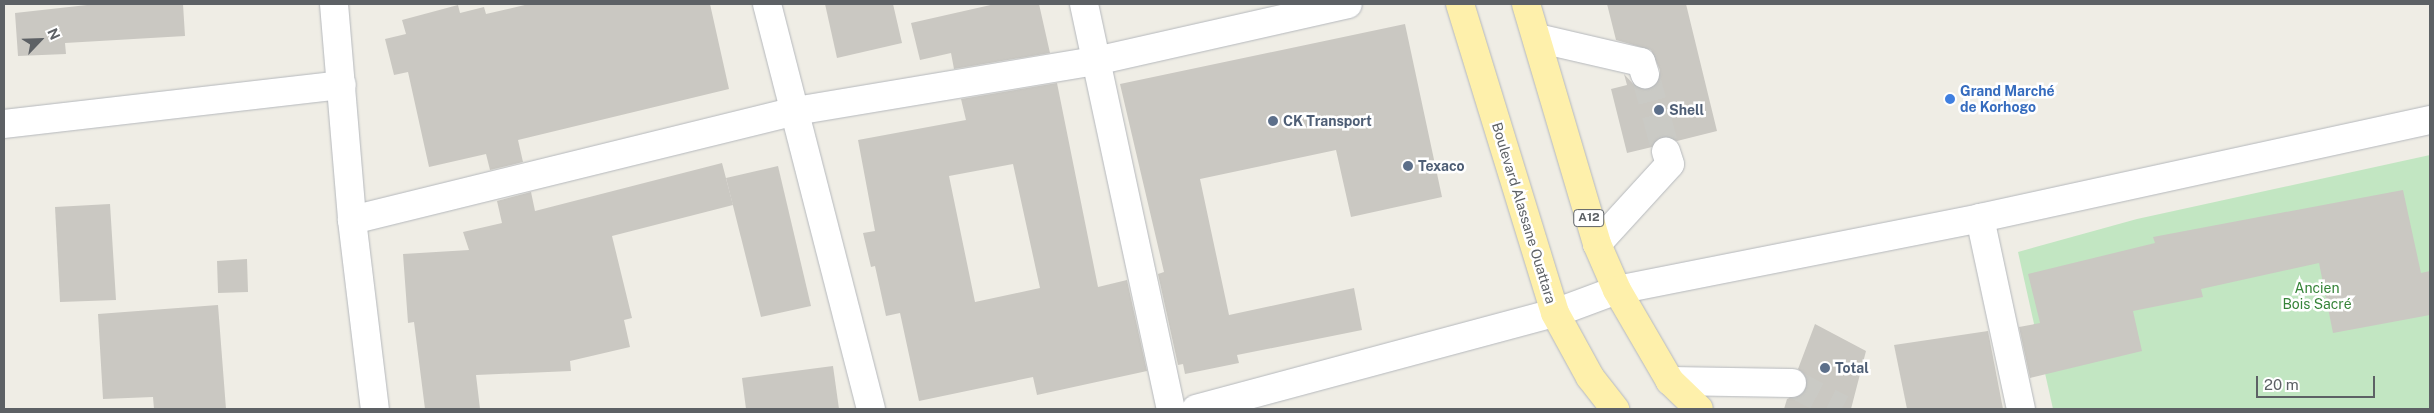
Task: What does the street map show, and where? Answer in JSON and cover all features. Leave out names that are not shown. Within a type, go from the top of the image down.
[{"type":"main road","name":"Boulevard Alassane Ouattara","points":[[1460,4],[1555,313],[1590,377],[1615,409]]},
{"type":"main road","name":"A12","points":[[1526,4],[1597,244],[1618,290],[1670,382],[1699,409]]},
{"type":"street","points":[[334,4],[352,220],[375,409]]},
{"type":"street","points":[[767,4],[871,409]]},
{"type":"street","points":[[1084,4],[1100,60],[1171,409]]},
{"type":"street","points":[[352,220],[796,112],[1100,60],[1348,4]]},
{"type":"street","points":[[1537,38],[1641,62],[1645,74]]},
{"type":"street","points":[[4,124],[342,85]]},
{"type":"street","points":[[1196,409],[1555,313],[1618,290],[1980,218],[2430,120]]},
{"type":"street","points":[[1597,244],[1670,164],[1666,152]]},
{"type":"street","points":[[1980,218],[2021,409]]},
{"type":"street","points":[[1670,382],[1792,383]]},
{"type":"green space","name":"Ancien Bois Sacré","points":[[2430,155],[2430,409],[2053,409],[2018,252],[2137,219]]},
{"type":"building","points":[[96,4],[183,4],[185,36],[65,43],[66,54],[18,56],[15,13]]},
{"type":"building","points":[[529,4],[710,4],[729,89],[518,140],[523,162],[490,170],[486,154],[429,167],[408,72],[394,75],[385,39],[406,34],[402,20],[458,5],[460,13],[484,7],[486,14]]},
{"type":"building","points":[[825,4],[893,4],[902,43],[837,58]]},
{"type":"building","points":[[995,4],[1039,4],[1050,53],[954,69],[951,53],[920,60],[911,23]]},
{"type":"building","points":[[1607,4],[1686,4],[1717,131],[1677,141],[1662,137],[1652,147],[1627,153],[1611,89],[1627,85],[1624,74],[1635,86],[1650,89],[1660,78],[1660,70],[1651,50],[1616,40]]},
{"type":"building","points":[[1405,24],[1442,197],[1351,217],[1336,150],[1200,179],[1229,315],[1354,288],[1362,330],[1237,355],[1239,363],[1185,374],[1183,364],[1178,365],[1158,274],[1164,272],[1120,84]]},
{"type":"building","points":[[1057,83],[1098,287],[1127,280],[1147,371],[1037,395],[1033,377],[919,401],[900,313],[886,316],[875,266],[871,267],[863,233],[875,231],[858,140],[966,120],[961,99]],"holes":[[[1013,164],[1040,288],[975,302],[949,176]]]},
{"type":"building","points":[[722,163],[733,205],[612,236],[632,318],[624,320],[630,347],[570,361],[571,371],[476,375],[480,409],[425,409],[414,322],[408,323],[403,254],[469,250],[463,232],[502,223],[497,201],[531,192],[535,211]]},
{"type":"building","points":[[778,166],[811,306],[761,317],[726,178]]},
{"type":"building","points":[[2403,190],[2421,273],[2430,271],[2430,315],[2333,333],[2319,263],[2201,289],[2203,297],[2133,311],[2142,351],[2030,378],[2019,327],[2040,323],[2028,274],[2155,243],[2153,237]]},
{"type":"building","points":[[110,204],[116,300],[60,302],[55,207]]},
{"type":"building","points":[[247,259],[248,292],[218,293],[217,261]]},
{"type":"building","points":[[218,305],[226,409],[154,409],[153,397],[103,399],[98,314]]},
{"type":"building","points":[[1815,324],[1866,351],[1851,409],[1784,409],[1787,399],[1806,391],[1806,376],[1798,369]]},
{"type":"building","points":[[1988,331],[2003,409],[1907,409],[1894,345]]},
{"type":"building","points":[[833,366],[839,409],[746,409],[742,378]]},
{"type":"tunnel","points":[[1645,74],[1666,152]]},
{"type":"tunnel","points":[[1792,383],[1842,409]]},
{"type":"place","name":"Grand Marché de Korhogo","points":[[1950,99]]},
{"type":"place","name":"Shell","points":[[1659,110]]},
{"type":"place","name":"CK Transport","points":[[1273,121]]},
{"type":"place","name":"Texaco","points":[[1408,166]]},
{"type":"place","name":"Total","points":[[1825,368]]}]
